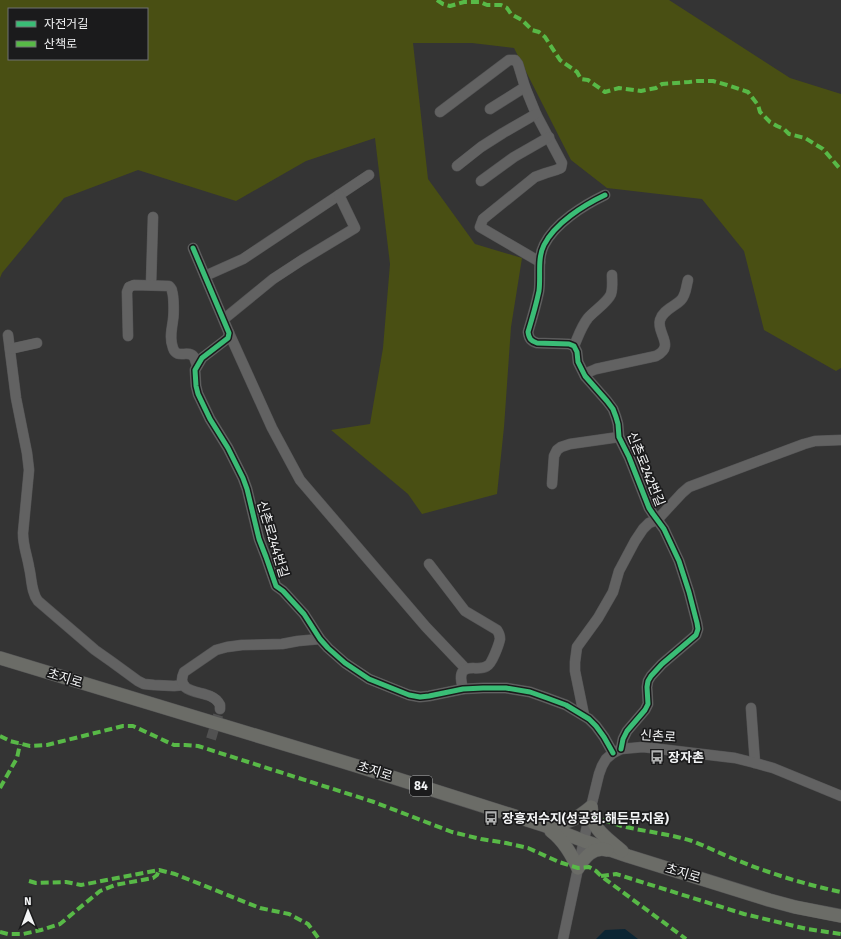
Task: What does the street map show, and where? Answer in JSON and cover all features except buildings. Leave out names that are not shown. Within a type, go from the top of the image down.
[{"type":"main road","name":"초지로","points":[[0,658],[357,766],[543,825],[628,856],[769,900],[841,916]]},
{"type":"main road","points":[[543,825],[559,824],[572,820],[580,816],[591,807]]},
{"type":"main road","points":[[591,807],[594,824],[628,856]]},
{"type":"main road","points":[[543,825],[564,843],[578,868]]},
{"type":"main road","points":[[578,868],[583,859],[592,852],[603,849],[628,856]]},
{"type":"street","points":[[440,112],[509,60],[515,60],[518,64],[525,87],[536,114],[562,163],[561,168],[535,177],[483,219],[480,227],[540,262]]},
{"type":"street","points":[[490,109],[525,87]]},
{"type":"street","points":[[457,166],[481,147],[536,114]]},
{"type":"street","points":[[481,181],[514,157],[549,137]]},
{"type":"street","points":[[205,276],[243,258],[369,176]]},
{"type":"street","points":[[224,319],[274,279],[355,228],[339,195]]},
{"type":"street","points":[[605,195],[592,201],[571,216],[549,237],[544,246],[540,262],[539,291],[528,332],[529,338],[537,344],[569,344],[574,346],[586,320],[608,299],[612,292],[612,275]]},
{"type":"street","points":[[151,285],[153,217]]},
{"type":"street","points":[[193,248],[272,428],[300,480],[426,627],[466,669]]},
{"type":"street","points":[[585,376],[589,372],[596,369],[656,356],[662,353],[665,343],[660,326],[660,320],[664,314],[681,300],[688,280]]},
{"type":"street","points":[[128,336],[127,292],[129,287],[134,285],[170,286],[172,290],[174,319],[171,329],[172,347],[175,352],[180,355],[190,354],[193,356],[197,366]]},
{"type":"street","points":[[197,366],[202,358],[228,338],[230,333]]},
{"type":"street","points":[[8,335],[16,398],[29,470],[23,540],[35,598],[86,644],[138,681],[144,684],[154,685],[184,685]]},
{"type":"street","points":[[10,349],[37,343]]},
{"type":"street","name":"신촌로242번길","points":[[574,346],[577,352],[578,362],[585,376],[613,409],[618,424],[619,437],[629,457],[649,508],[664,529],[679,561],[689,592],[698,629],[696,634],[662,664],[651,676],[647,687],[648,704],[645,710],[627,731],[617,751]]},
{"type":"street","name":"신촌로244번길","points":[[197,366],[195,370],[198,394],[210,419],[228,448],[247,489],[259,539],[276,586],[283,591],[304,614],[320,639],[328,648],[345,663],[369,679],[409,695],[420,697],[463,689],[506,688],[546,698],[566,705],[589,719],[617,751]]},
{"type":"street","points":[[552,484],[554,456],[557,450],[570,444],[619,437]]},
{"type":"street","points":[[584,715],[575,671],[577,648],[598,618],[613,592],[619,572],[643,529],[649,523],[657,520],[689,487],[804,444],[815,441],[841,440]]},
{"type":"street","points":[[429,564],[465,611],[497,630],[499,634],[500,640],[492,661],[488,666],[483,668],[466,669],[462,672],[461,677],[463,689]]},
{"type":"street","points":[[220,709],[220,704],[215,698],[186,688],[182,682],[184,672],[216,650],[235,645],[272,645],[320,639]]},
{"type":"street","points":[[751,708],[755,763]]},
{"type":"street","name":"신촌로","points":[[617,751],[643,747],[728,757],[755,763],[790,774],[841,796]]},
{"type":"street","points":[[563,939],[591,807],[602,766],[606,759],[617,751]]},
{"type":"green space","points":[[0,0],[669,0],[790,78],[841,94],[841,368],[836,371],[764,330],[744,251],[702,199],[607,188],[571,160],[514,48],[472,43],[413,43],[428,179],[475,244],[522,258],[511,327],[504,427],[497,494],[422,514],[408,494],[331,430],[370,424],[383,348],[390,264],[375,138],[306,161],[236,201],[138,170],[64,198],[2,273],[0,278]]},
{"type":"water","points":[[625,929],[638,939],[596,939],[605,930]]},
{"type":"tunnel","points":[[211,739],[220,709]]},
{"type":"marked path","points":[[437,0],[450,6],[464,2],[480,2],[487,5],[501,5],[507,8],[511,14],[522,20],[532,30],[539,32],[545,37],[560,60],[577,72],[581,79],[588,80],[605,92],[619,88],[641,91],[656,88],[662,84],[697,81],[713,81],[748,92],[758,105],[760,112],[770,122],[784,129],[789,134],[805,138],[823,149],[841,170]]},
{"type":"marked path","points":[[0,736],[10,741],[30,746],[47,745],[123,726],[133,726],[174,745],[198,746],[374,802],[452,832],[528,848],[559,862],[578,868],[589,867],[686,939]]},
{"type":"marked path","points":[[0,788],[17,758],[20,744]]},
{"type":"marked path","points":[[592,815],[626,827],[692,841],[733,859],[764,870],[802,883],[841,892]]},
{"type":"marked path","points":[[29,881],[36,883],[66,882],[81,885],[159,870],[175,874],[260,908],[289,914],[308,924],[319,939]]},
{"type":"marked path","points":[[0,932],[8,934],[23,934],[60,924],[100,891],[115,885],[153,878],[157,875],[159,870]]},
{"type":"marked path","points":[[601,876],[616,874],[744,914],[807,929],[841,934]]},
{"type":"cycle path","points":[[605,195],[579,209],[563,222],[555,229],[544,245],[540,262],[539,291],[528,332],[531,339],[537,343],[569,344],[574,346],[577,352],[578,362],[585,376],[613,409],[618,424],[619,437],[629,457],[649,508],[664,529],[679,561],[697,623],[698,629],[696,635],[662,664],[651,676],[647,687],[648,704],[645,710],[627,731],[623,739],[621,749]]},
{"type":"cycle path","points":[[193,248],[229,333],[228,338],[202,358],[195,370],[198,394],[210,419],[228,448],[243,478],[259,539],[276,586],[283,591],[304,614],[320,639],[345,663],[369,679],[409,695],[420,697],[463,689],[506,688],[530,692],[566,705],[589,719],[596,726],[613,753]]},
{"type":"place","name":"장자촌","points":[[657,757]]},
{"type":"place","name":"장흥저수지(성공회.해든뮤지움)","points":[[491,818]]}]
